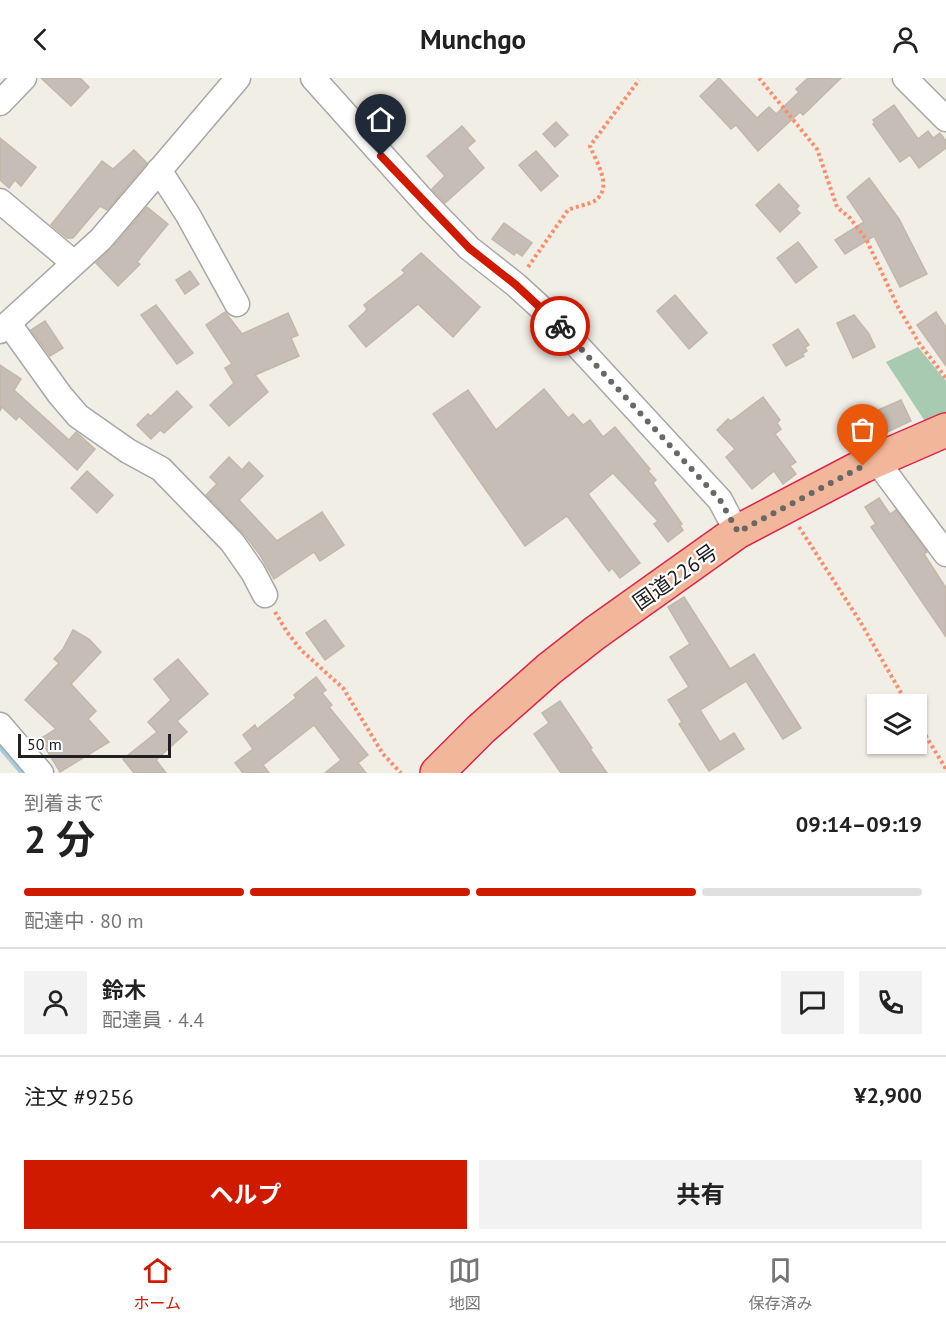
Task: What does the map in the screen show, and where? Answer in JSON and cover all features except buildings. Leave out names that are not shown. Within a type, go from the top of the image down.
[{"type":"highway","name":"国道226号","points":[[437,773],[481,729],[549,669],[595,633],[738,532],[876,460],[946,430]]},
{"type":"street","points":[[0,103],[24,78]]},
{"type":"street","points":[[238,78],[101,239],[4,327],[78,416],[120,446],[161,469],[232,542],[253,572],[265,595]]},
{"type":"street","points":[[313,78],[428,206],[469,248],[516,285],[551,317],[720,500],[738,532]]},
{"type":"street","points":[[905,78],[946,119]]},
{"type":"street","points":[[159,170],[188,215],[237,304]]},
{"type":"street","points":[[0,201],[74,263]]},
{"type":"street","points":[[876,460],[946,554]]},
{"type":"street","points":[[0,725],[40,773]]},
{"type":"path","points":[[759,78],[817,149],[837,207],[850,218],[867,239],[898,307],[919,343],[946,378]]},
{"type":"path","points":[[516,285],[568,210],[594,201],[603,191],[604,182],[590,146],[639,79]]},
{"type":"path","points":[[785,506],[861,623],[902,694]]},
{"type":"path","points":[[265,595],[287,632],[301,650],[344,688],[382,754],[401,773]]},
{"type":"path","points":[[927,738],[946,769]]},
{"type":"green space","points":[[918,347],[946,381],[946,414],[926,423],[886,362]]},
{"type":"waterway","points":[[0,746],[23,773]]},
{"type":"way so far","points":[[560,326],[720,500],[738,532],[863,466]]},
{"type":"route","points":[[381,156],[469,248],[516,285],[560,326]]}]
